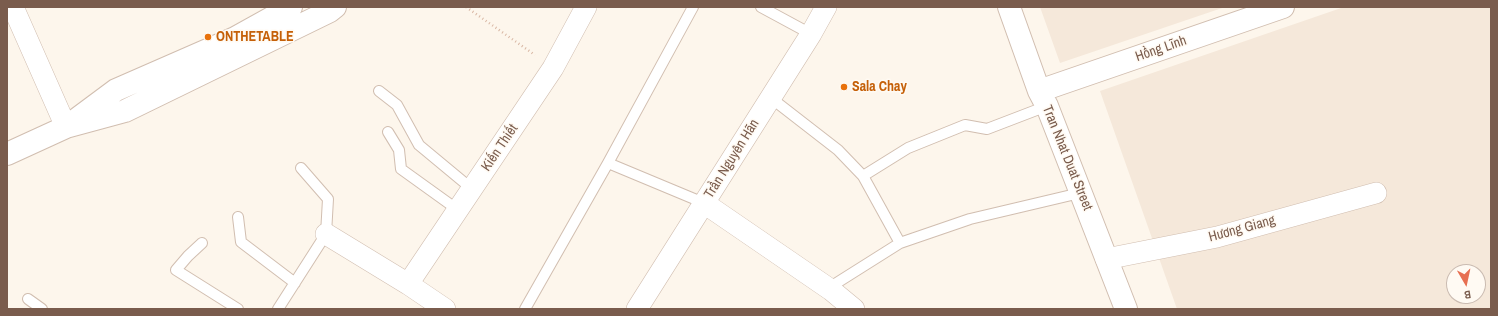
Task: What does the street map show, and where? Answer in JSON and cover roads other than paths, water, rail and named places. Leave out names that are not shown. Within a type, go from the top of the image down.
[{"type":"street","points":[[13,7],[66,127]]},
{"type":"street","points":[[66,127],[116,90],[235,38],[292,7]]},
{"type":"street","points":[[7,154],[66,127],[125,111],[330,11],[335,7]]},
{"type":"street","name":"Kiến Thiết","points":[[408,284],[553,68],[586,7]]},
{"type":"street","name":"Trần Nguyên Hãn","points":[[637,309],[771,98],[826,7]]},
{"type":"street","name":"Tran Nhat Duat Street","points":[[1009,7],[1043,99],[1126,309]]},
{"type":"street","name":"Hồng Lĩnh","points":[[1043,99],[1283,7]]},
{"type":"street","name":"Hương Giang","points":[[1106,259],[1217,237],[1376,193]]},
{"type":"street","points":[[704,203],[831,290],[854,309]]},
{"type":"street","points":[[326,234],[408,284],[445,309]]},
{"type":"lane","points":[[525,309],[608,163],[693,7]]},
{"type":"lane","points":[[761,7],[811,34]]},
{"type":"lane","points":[[379,91],[397,105],[419,145],[472,189]]},
{"type":"lane","points":[[771,98],[838,150],[863,176],[900,243]]},
{"type":"lane","points":[[863,176],[908,148],[965,125],[987,129],[1043,99]]},
{"type":"lane","points":[[388,132],[399,150],[400,169],[458,210]]},
{"type":"lane","points":[[608,163],[704,203]]},
{"type":"lane","points":[[278,309],[326,234],[328,199],[301,168]]},
{"type":"lane","points":[[831,290],[835,284],[900,243],[970,219],[1080,193]]},
{"type":"lane","points":[[238,218],[241,242],[295,283]]},
{"type":"lane","points":[[202,243],[176,270],[238,309]]},
{"type":"lane","points":[[28,299],[42,309]]},
{"type":"place","name":"ONTHETABLE","points":[[208,37]]},
{"type":"place","name":"Sala Chay","points":[[844,87]]}]
